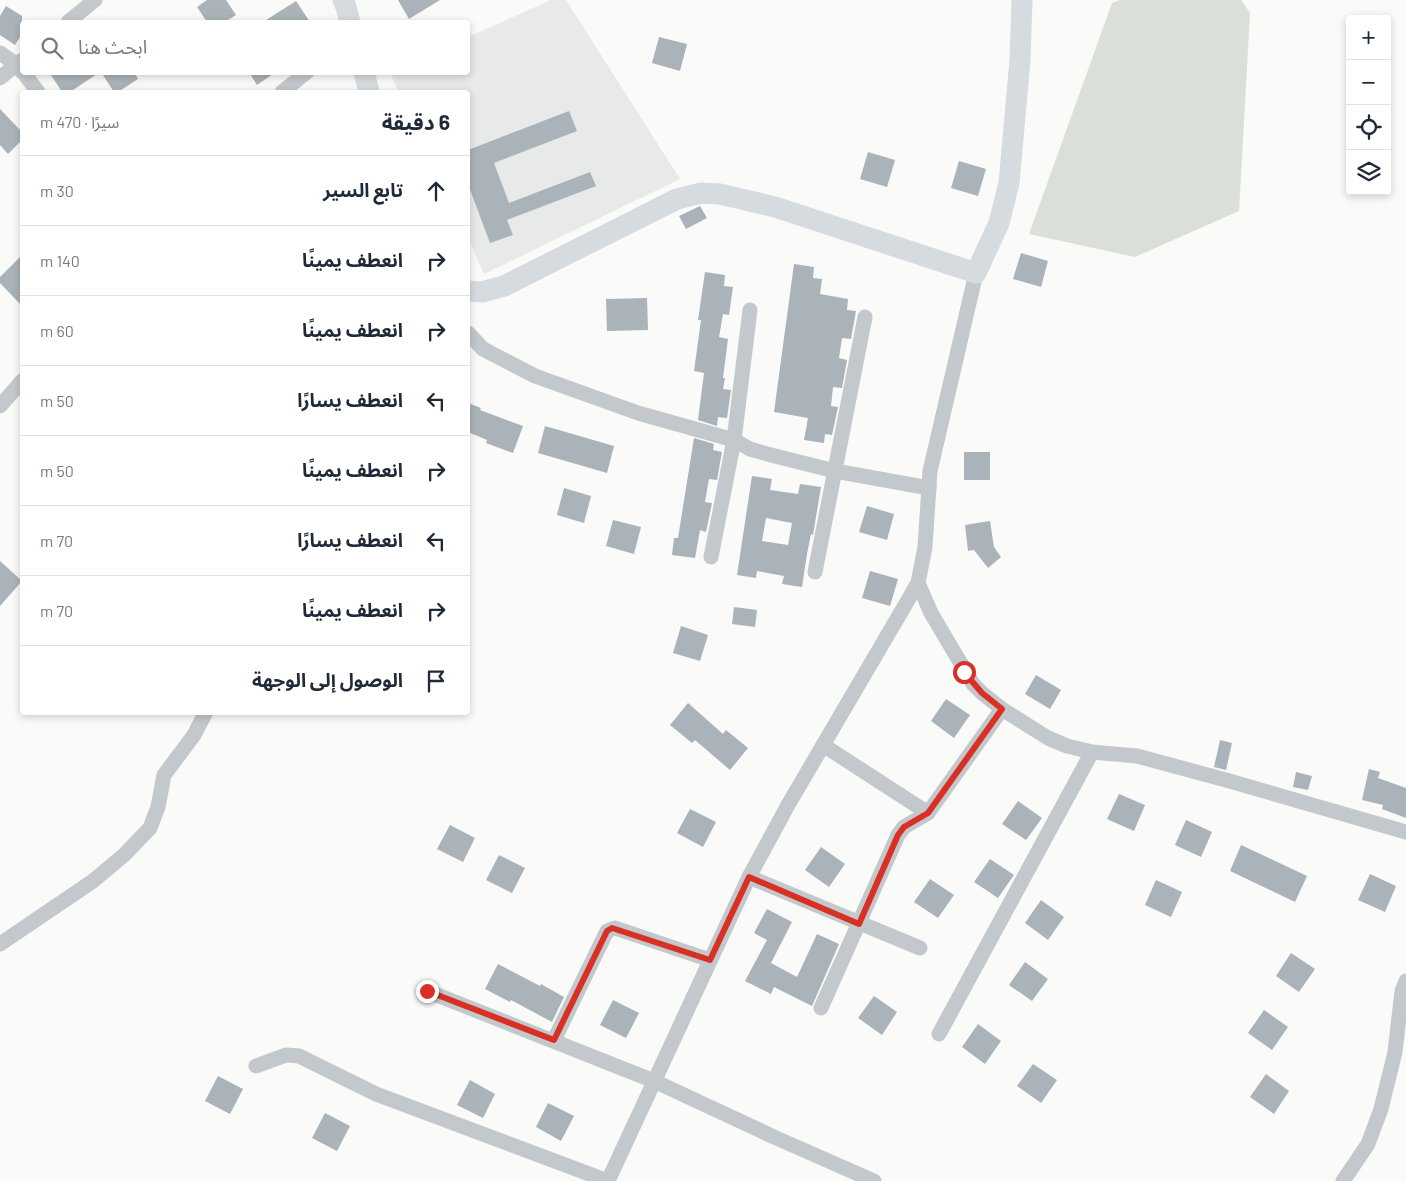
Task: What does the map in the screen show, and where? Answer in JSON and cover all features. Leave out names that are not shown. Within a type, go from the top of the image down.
[{"type":"street","points":[[70,20],[95,0]]},
{"type":"street","points":[[343,0],[349,20]]},
{"type":"street","points":[[256,1066],[286,1055],[299,1056],[376,1094],[608,1181],[749,877],[823,745],[918,583],[925,547],[930,471],[976,273],[999,223],[1009,183],[1020,60],[1022,0]]},
{"type":"street","points":[[0,53],[20,66]]},
{"type":"street","points":[[0,78],[20,68]]},
{"type":"street","points":[[26,75],[37,90]]},
{"type":"street","points":[[284,90],[303,75]]},
{"type":"street","points":[[365,75],[368,90]]},
{"type":"street","points":[[470,291],[482,292],[504,286],[678,199],[701,193],[720,194],[775,207],[976,273]]},
{"type":"street","points":[[711,557],[734,440],[750,310]]},
{"type":"street","points":[[815,572],[865,317]]},
{"type":"street","points":[[470,335],[483,349],[535,376],[638,413],[734,440],[750,449],[835,471],[929,488]]},
{"type":"street","points":[[0,406],[20,383]]},
{"type":"street","points":[[918,583],[930,613],[964,672],[982,693],[1002,709],[1048,738],[1066,746],[1092,752],[1137,756],[1235,782],[1406,832]]},
{"type":"street","points":[[821,1008],[898,835],[904,827],[928,813],[1002,709]]},
{"type":"street","points":[[0,944],[93,881],[124,855],[150,828],[158,807],[164,775],[194,736],[204,715]]},
{"type":"street","points":[[823,745],[928,813]]},
{"type":"street","points":[[939,1034],[1092,752]]},
{"type":"street","points":[[749,877],[920,948]]},
{"type":"street","points":[[554,1040],[607,931],[610,929],[615,928],[710,960]]},
{"type":"street","points":[[1343,1181],[1368,1144],[1381,1109],[1395,1052],[1402,991],[1406,981]]},
{"type":"street","points":[[427,991],[654,1081],[874,1181]]},
{"type":"shaded area","points":[[551,0],[566,0],[680,179],[484,274],[470,242],[470,90],[398,90],[391,75],[470,75],[470,36]]},
{"type":"shaded area","points":[[1120,0],[1241,0],[1250,13],[1239,211],[1135,257],[1029,234],[1112,3]]},
{"type":"building","points":[[207,0],[226,0],[236,15],[228,20],[206,20],[197,7]]},
{"type":"building","points":[[398,0],[440,0],[409,19]]},
{"type":"building","points":[[296,1],[309,20],[266,20]]},
{"type":"building","points":[[6,6],[22,16],[22,20],[20,20],[20,37],[15,45],[0,35],[0,16]]},
{"type":"building","points":[[659,37],[687,44],[680,71],[652,63]]},
{"type":"building","points":[[51,75],[96,75],[73,90],[61,90]]},
{"type":"building","points":[[103,75],[136,75],[138,79],[121,90],[113,90]]},
{"type":"building","points":[[251,75],[272,75],[257,85]]},
{"type":"building","points":[[0,109],[20,130],[20,142],[8,154],[0,145]]},
{"type":"building","points":[[569,111],[577,131],[494,163],[509,203],[590,172],[596,186],[507,220],[513,235],[490,243],[470,189],[470,149]]},
{"type":"building","points":[[868,152],[895,160],[887,187],[860,179]]},
{"type":"building","points":[[959,161],[986,169],[978,196],[951,188]]},
{"type":"building","points":[[700,206],[707,218],[686,229],[679,216]]},
{"type":"building","points":[[1021,253],[1048,261],[1041,287],[1013,279]]},
{"type":"building","points":[[20,257],[20,304],[0,283],[0,277]]},
{"type":"building","points":[[794,264],[814,267],[813,278],[822,279],[820,294],[848,299],[847,310],[856,311],[851,339],[842,338],[839,358],[847,360],[842,388],[833,387],[831,406],[838,407],[832,435],[825,434],[824,443],[804,440],[808,418],[774,412]]},
{"type":"building","points":[[705,272],[725,275],[724,286],[733,287],[729,315],[723,314],[719,337],[728,339],[723,389],[731,390],[727,418],[718,417],[717,426],[698,420],[704,373],[694,371],[701,320],[698,320]]},
{"type":"building","points":[[647,298],[648,330],[607,331],[606,299]]},
{"type":"building","points":[[470,404],[481,408],[480,410],[523,426],[513,453],[486,443],[487,440],[470,433]]},
{"type":"building","points":[[545,426],[614,446],[607,473],[538,453]]},
{"type":"building","points":[[694,438],[714,444],[713,450],[722,452],[717,480],[709,479],[705,502],[712,503],[706,532],[700,530],[695,558],[672,555],[674,538],[678,538]]},
{"type":"building","points":[[964,452],[990,452],[990,480],[964,480]]},
{"type":"building","points":[[752,476],[772,479],[770,490],[798,494],[800,484],[821,487],[802,587],[782,584],[784,576],[757,571],[756,578],[737,575]],"holes":[[[766,518],[792,523],[788,545],[762,541]]]},
{"type":"building","points":[[564,488],[591,496],[584,523],[557,515]]},
{"type":"building","points":[[867,506],[894,514],[887,540],[859,532]]},
{"type":"building","points":[[613,520],[641,527],[634,554],[606,546]]},
{"type":"building","points":[[990,521],[994,547],[1001,557],[988,568],[974,550],[968,551],[965,525]]},
{"type":"building","points":[[0,561],[20,579],[20,583],[0,606]]},
{"type":"building","points":[[870,571],[898,579],[890,606],[862,598]]},
{"type":"building","points":[[734,607],[757,610],[755,627],[732,624]]},
{"type":"building","points":[[681,626],[708,635],[700,661],[673,653]]},
{"type":"building","points":[[1036,675],[1061,690],[1050,709],[1025,694]]},
{"type":"building","points":[[946,699],[970,715],[954,738],[931,721]]},
{"type":"building","points":[[688,703],[723,734],[726,730],[748,748],[730,770],[695,740],[692,743],[670,725]]},
{"type":"building","points":[[1220,740],[1232,743],[1226,770],[1214,767]]},
{"type":"building","points":[[1369,769],[1380,772],[1378,778],[1406,788],[1406,818],[1382,809],[1383,805],[1362,800]]},
{"type":"building","points":[[1296,772],[1312,776],[1308,790],[1293,787]]},
{"type":"building","points":[[1119,794],[1145,805],[1134,831],[1107,819]]},
{"type":"building","points":[[1018,801],[1042,818],[1026,840],[1002,824]]},
{"type":"building","points":[[690,809],[716,822],[703,847],[677,833]]},
{"type":"building","points":[[1186,820],[1212,832],[1201,857],[1175,845]]},
{"type":"building","points":[[450,825],[475,838],[463,862],[437,849]]},
{"type":"building","points":[[1241,845],[1307,876],[1295,902],[1230,871]]},
{"type":"building","points":[[821,847],[845,864],[829,887],[805,870]]},
{"type":"building","points":[[499,855],[525,868],[512,893],[486,880]]},
{"type":"building","points":[[990,859],[1014,875],[998,898],[974,882]]},
{"type":"building","points":[[1370,874],[1396,886],[1385,912],[1358,900]]},
{"type":"building","points":[[930,879],[954,895],[938,918],[914,902]]},
{"type":"building","points":[[1156,880],[1182,892],[1171,917],[1145,905]]},
{"type":"building","points":[[1041,900],[1064,917],[1048,940],[1025,923]]},
{"type":"building","points":[[767,909],[792,922],[771,963],[797,977],[817,934],[839,944],[812,1006],[774,987],[771,994],[745,981],[767,940],[754,933]]},
{"type":"building","points":[[1291,953],[1315,969],[1299,992],[1276,976]]},
{"type":"building","points":[[1025,962],[1048,979],[1032,1001],[1009,985]]},
{"type":"building","points":[[498,964],[564,997],[552,1022],[511,1000],[510,1002],[485,989]]},
{"type":"building","points":[[874,996],[897,1012],[882,1035],[858,1018]]},
{"type":"building","points":[[613,1000],[639,1013],[626,1038],[600,1025]]},
{"type":"building","points":[[1264,1010],[1288,1027],[1272,1050],[1248,1033]]},
{"type":"building","points":[[978,1024],[1001,1041],[985,1064],[962,1047]]},
{"type":"building","points":[[1033,1064],[1057,1080],[1041,1103],[1017,1086]]},
{"type":"building","points":[[1266,1074],[1289,1091],[1274,1114],[1250,1097]]},
{"type":"building","points":[[218,1076],[243,1089],[230,1114],[205,1101]]},
{"type":"building","points":[[470,1080],[495,1094],[483,1118],[457,1105]]},
{"type":"building","points":[[548,1103],[574,1116],[561,1141],[536,1127]]},
{"type":"building","points":[[325,1113],[350,1126],[337,1151],[312,1138]]},
{"type":"route","points":[[427,991],[554,1040],[607,931],[612,928],[710,960],[749,877],[859,924],[898,835],[904,827],[928,813],[1002,709],[982,693],[964,672]]}]
